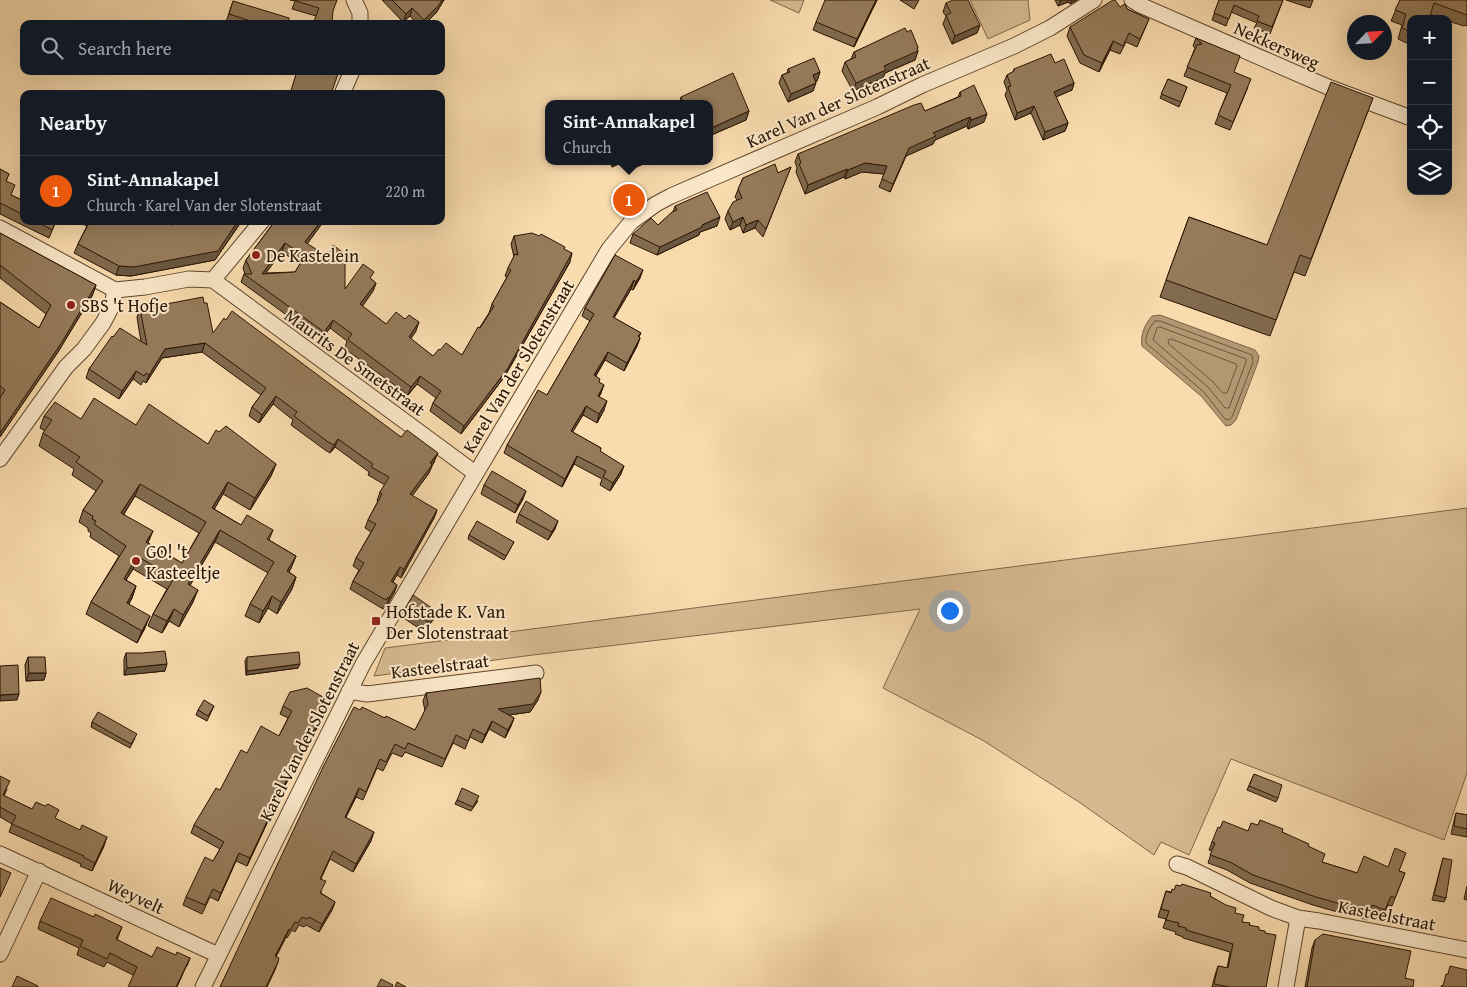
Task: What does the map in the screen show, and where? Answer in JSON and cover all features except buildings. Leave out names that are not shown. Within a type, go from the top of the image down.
[{"type":"street","points":[[354,0],[360,13],[360,20]]},
{"type":"street","name":"Karel Van der Slotenstraat","points":[[203,987],[363,664],[609,249],[631,222],[671,196],[1014,46],[1050,28],[1094,0]]},
{"type":"street","name":"Nekkersweg","points":[[1132,0],[1328,87],[1407,117]]},
{"type":"street","points":[[344,90],[350,75]]},
{"type":"street","points":[[0,228],[115,290],[145,288],[189,278],[213,280],[259,225]]},
{"type":"street","name":"Maurits De Smetstraat","points":[[213,280],[475,473]]},
{"type":"street","points":[[0,459],[66,367],[84,349],[103,323],[112,306],[115,290]]},
{"type":"street","name":"Kasteelstraat","points":[[349,691],[367,694],[536,673]]},
{"type":"street","name":"Weyvelt","points":[[0,854],[218,955]]},
{"type":"street","name":"Kasteelstraat","points":[[1178,864],[1271,908],[1298,918],[1319,920],[1467,950]]},
{"type":"street","points":[[0,954],[39,871]]},
{"type":"street","points":[[1286,987],[1298,918]]},
{"type":"shaded area","points":[[770,0],[804,0],[799,13]]},
{"type":"shaded area","points":[[970,0],[1028,0],[1030,20],[988,39]]},
{"type":"shaded area","points":[[1467,508],[1467,773],[1444,840],[1231,759],[1189,855],[1161,842],[1154,855],[1079,802],[984,741],[883,688],[920,609],[374,676],[385,648]]},
{"type":"water","points":[[1160,315],[1255,350],[1259,356],[1236,420],[1231,425],[1226,426],[1201,396],[1142,346],[1142,334],[1147,323],[1152,316]]},
{"type":"place","name":"Sint-Annakapel","points":[[629,200]]},
{"type":"place","name":"De Kastelein","points":[[256,255]]},
{"type":"place","name":"SBS 't Hofje","points":[[71,305]]},
{"type":"place","name":"GO! 't Kasteeltje","points":[[136,561]]},
{"type":"place","name":"Hofstade K. Van Der Slotenstraat","points":[[376,621]]}]
